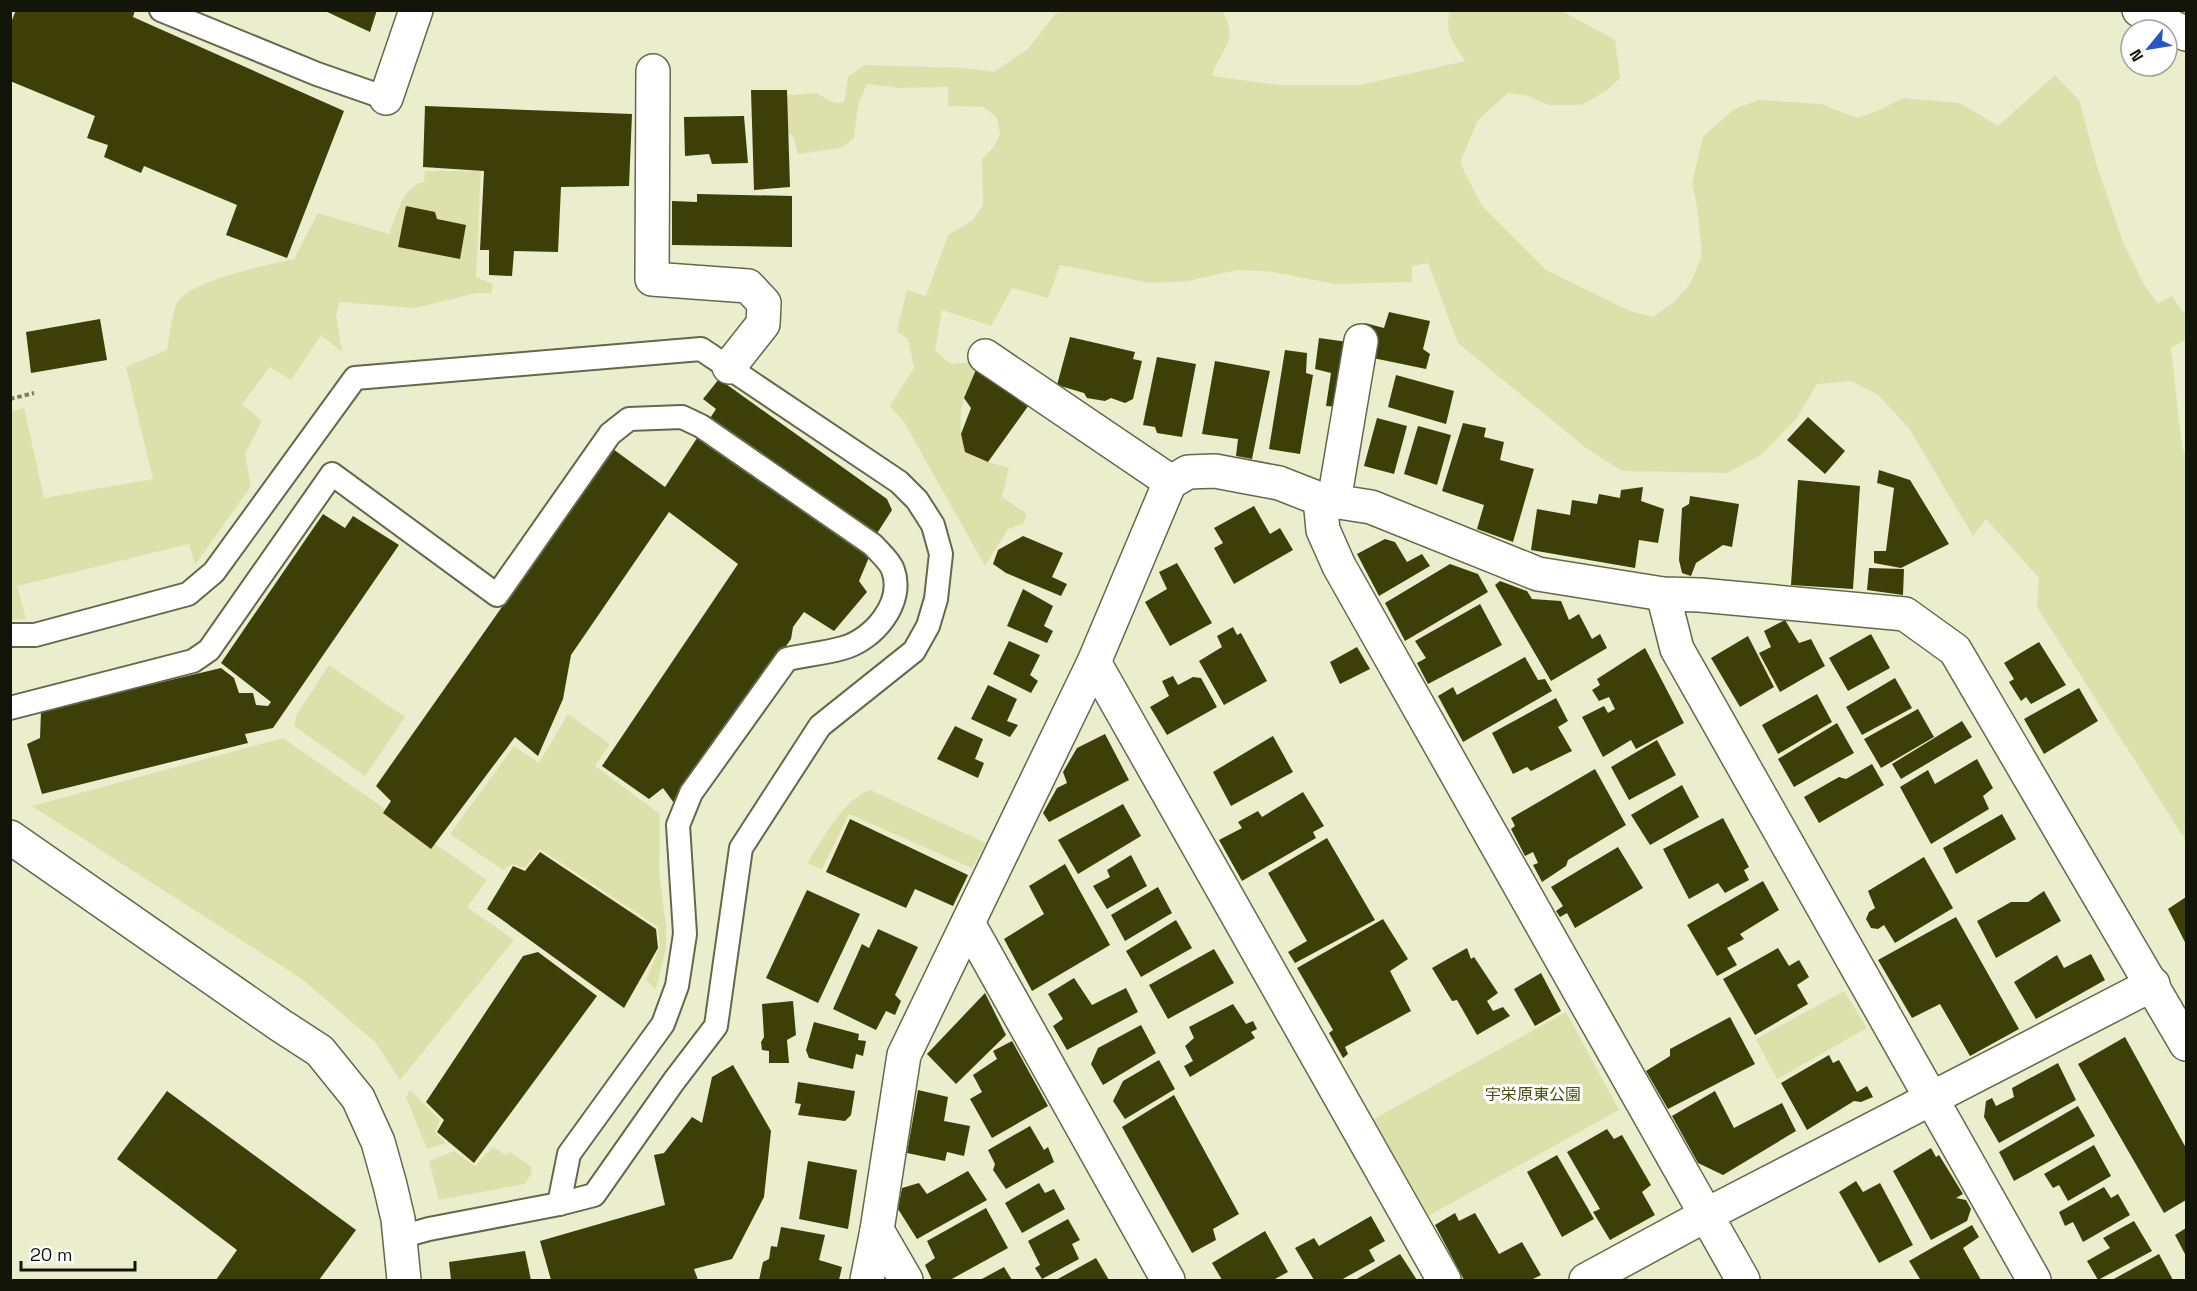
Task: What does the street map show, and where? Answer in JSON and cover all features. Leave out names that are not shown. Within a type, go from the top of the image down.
[{"type":"street","points":[[386,98],[416,10]]},
{"type":"street","points":[[2139,10],[2187,34]]},
{"type":"street","points":[[652,71],[651,279],[748,286],[764,303],[763,324],[729,367]]},
{"type":"street","points":[[1361,341],[1327,500],[1323,530],[1339,566],[1743,1281]]},
{"type":"street","points":[[985,356],[1171,482]]},
{"type":"street","points":[[867,1281],[904,1055],[1094,662],[1171,482],[1188,472],[1215,471],[1279,483],[1327,500],[1371,507],[1538,574],[1663,594],[1700,595],[1905,614],[1955,650],[2187,1044]]},
{"type":"street","points":[[1663,594],[1677,649],[2034,1281]]},
{"type":"street","points":[[1094,662],[1444,1281]]},
{"type":"street","points":[[10,837],[320,1051],[358,1098],[378,1142],[399,1219],[404,1281]]},
{"type":"street","points":[[968,923],[1168,1281]]},
{"type":"street","points":[[1586,1281],[1706,1215],[2153,984]]},
{"type":"street","points":[[877,1230],[906,1281]]},
{"type":"lane","points":[[160,10],[317,74],[386,98]]},
{"type":"lane","points":[[10,635],[35,635],[188,594],[214,572],[355,378],[701,349],[899,482],[917,500],[933,525],[941,554],[936,599],[928,626],[914,651],[820,726],[741,848],[716,1026],[674,1081],[594,1195],[400,1236]]},
{"type":"lane","points":[[10,708],[193,661],[209,650],[332,474],[497,595],[610,434],[629,419],[682,417],[701,426],[873,545],[893,568],[896,588],[889,611],[871,635],[845,648],[787,659],[691,793],[678,825],[686,934],[677,986],[663,1024],[569,1154],[559,1204]]},
{"type":"path","points":[[10,399],[34,393]]},
{"type":"green space","points":[[1070,11],[1223,11],[1229,38],[1212,76],[1278,85],[1360,85],[1465,61],[1449,31],[1450,11],[1562,11],[1615,40],[1620,78],[1606,91],[1581,105],[1549,105],[1525,95],[1508,93],[1478,120],[1460,163],[1482,206],[1546,270],[1630,311],[1653,317],[1674,302],[1690,284],[1702,256],[1692,183],[1703,137],[1734,109],[1759,100],[1821,104],[1858,118],[1903,98],[1960,103],[1998,126],[2055,75],[2079,100],[2097,166],[2123,242],[2143,283],[2158,304],[2172,296],[2186,316],[2186,340],[2171,347],[2182,448],[2186,454],[2186,841],[2037,607],[2039,578],[1986,519],[1973,536],[1909,428],[1878,395],[1851,381],[1817,384],[1796,419],[1761,455],[1727,473],[1622,471],[1586,448],[1458,343],[1428,263],[1412,266],[1412,282],[1335,284],[1267,271],[1236,270],[1188,281],[1150,283],[1060,265],[1048,298],[1012,288],[991,326],[942,310],[935,350],[950,364],[971,362],[978,365],[962,406],[961,426],[965,451],[979,459],[1009,468],[1002,497],[1027,514],[1023,524],[1008,529],[985,566],[904,422],[890,406],[914,368],[908,339],[897,331],[907,290],[926,296],[948,235],[973,220],[983,205],[982,159],[993,148],[1000,135],[997,118],[984,107],[948,106],[948,87],[899,88],[867,84],[858,105],[854,138],[841,148],[798,154],[793,136],[771,126],[775,107],[789,95],[816,93],[835,103],[844,102],[848,77],[865,65],[965,68],[994,72],[1028,49],[1056,13]]},
{"type":"green space","points":[[425,171],[481,171],[476,277],[493,284],[491,293],[476,293],[415,308],[339,302],[336,316],[342,352],[321,335],[291,380],[270,367],[242,404],[262,421],[245,454],[251,486],[195,565],[189,544],[17,586],[26,619],[11,620],[11,412],[24,408],[44,498],[153,479],[126,367],[167,350],[175,308],[184,295],[197,287],[230,275],[294,259],[318,213],[389,234],[405,195],[410,189],[424,182]]},
{"type":"green space","points":[[329,665],[405,717],[365,776],[294,726],[296,716]]},
{"type":"green space","points":[[568,714],[610,744],[595,766],[660,814],[659,873],[666,925],[666,947],[656,989],[646,980],[660,946],[658,927],[540,849],[525,868],[512,864],[503,870],[450,834],[514,746],[539,763]]},
{"type":"green space","points":[[283,738],[487,880],[467,907],[514,940],[400,1080],[375,1042],[302,979],[32,806]]},
{"type":"green space","points":[[870,790],[986,843],[972,868],[849,814],[822,869],[807,863],[842,812],[860,795]]},
{"type":"green space","points":[[1844,991],[1867,1028],[1777,1079],[1756,1039]]},
{"type":"green space","name":"宇栄原東公園","points":[[1566,1012],[1619,1110],[1426,1217],[1370,1121]]},
{"type":"green space","points":[[410,1090],[440,1120],[435,1132],[446,1143],[427,1149],[406,1097]]},
{"type":"green space","points":[[493,1147],[507,1156],[510,1152],[531,1167],[532,1172],[525,1184],[439,1200],[429,1161],[454,1151],[475,1166]]},
{"type":"building","points":[[16,10],[135,10],[133,17],[344,111],[287,258],[226,235],[237,205],[144,166],[141,173],[104,157],[108,145],[87,138],[95,116],[10,81],[10,25]]},
{"type":"building","points":[[323,10],[377,10],[370,32]]},
{"type":"building","points":[[751,90],[787,90],[790,187],[754,190]]},
{"type":"building","points":[[425,106],[632,114],[629,186],[561,187],[558,252],[514,251],[512,276],[489,275],[489,250],[480,250],[484,171],[423,167]]},
{"type":"building","points":[[744,116],[748,163],[712,164],[709,154],[685,156],[684,117]]},
{"type":"building","points":[[697,194],[792,196],[792,247],[672,245],[672,201],[697,202]]},
{"type":"building","points":[[406,206],[435,212],[437,219],[466,225],[460,259],[398,247]]},
{"type":"building","points":[[1389,312],[1430,321],[1423,349],[1430,354],[1426,369],[1373,358],[1377,338],[1363,333],[1365,323],[1384,328]]},
{"type":"building","points":[[100,319],[107,360],[31,373],[26,332]]},
{"type":"building","points":[[1070,337],[1135,352],[1133,359],[1142,361],[1133,399],[1125,403],[1111,398],[1105,401],[1087,398],[1084,393],[1057,385]]},
{"type":"building","points":[[1319,338],[1348,342],[1339,407],[1326,406],[1331,373],[1315,369]]},
{"type":"building","points":[[1285,350],[1307,353],[1306,373],[1313,375],[1300,454],[1269,449]]},
{"type":"building","points":[[1157,357],[1196,364],[1182,437],[1157,433],[1155,427],[1143,425]]},
{"type":"building","points":[[1215,361],[1270,371],[1252,459],[1236,456],[1238,439],[1202,434]]},
{"type":"building","points":[[978,365],[1031,402],[988,462],[965,452],[961,434],[971,408],[964,398]]},
{"type":"building","points":[[1396,375],[1454,391],[1446,424],[1388,407]]},
{"type":"building","points":[[719,379],[887,499],[892,510],[865,552],[870,555],[859,581],[867,592],[834,631],[804,612],[793,627],[791,639],[674,803],[663,788],[649,799],[602,766],[738,564],[669,512],[571,655],[563,699],[538,756],[515,737],[431,849],[383,813],[391,801],[376,786],[613,449],[665,487],[716,409],[703,399]]},
{"type":"building","points":[[1808,417],[1845,451],[1825,474],[1787,440]]},
{"type":"building","points":[[1377,418],[1407,426],[1394,474],[1364,466]]},
{"type":"building","points":[[1463,423],[1486,428],[1484,437],[1504,442],[1500,460],[1534,469],[1513,542],[1477,529],[1484,505],[1442,491]]},
{"type":"building","points":[[1418,426],[1451,435],[1437,485],[1404,474]]},
{"type":"building","points":[[1879,470],[1910,480],[1949,544],[1901,568],[1874,563],[1874,551],[1886,551],[1894,488],[1877,483]]},
{"type":"building","points":[[1798,480],[1860,486],[1853,589],[1791,585]]},
{"type":"building","points":[[1643,487],[1641,501],[1664,509],[1658,543],[1639,540],[1635,568],[1531,550],[1537,509],[1570,515],[1572,500],[1597,504],[1599,494],[1620,498],[1621,490]]},
{"type":"building","points":[[1690,496],[1739,504],[1732,547],[1723,545],[1696,563],[1691,576],[1682,573],[1679,560],[1682,508],[1689,504]]},
{"type":"building","points":[[1254,506],[1270,534],[1280,528],[1293,550],[1234,584],[1214,548],[1223,543],[1214,528]]},
{"type":"building","points":[[323,514],[345,528],[353,516],[399,545],[273,728],[245,734],[248,743],[42,794],[27,744],[40,738],[41,711],[221,668],[234,678],[239,693],[253,693],[256,705],[268,706],[271,702],[221,663]]},
{"type":"building","points":[[1023,536],[1063,553],[1052,577],[1067,584],[1061,596],[1006,573],[993,564],[998,550]]},
{"type":"building","points":[[1385,539],[1395,542],[1407,562],[1422,554],[1430,566],[1379,596],[1357,554]]},
{"type":"building","points":[[1177,563],[1212,623],[1170,646],[1145,602],[1167,589],[1159,572]]},
{"type":"building","points":[[1450,564],[1478,574],[1488,592],[1405,641],[1385,603]]},
{"type":"building","points":[[1869,568],[1904,569],[1903,595],[1867,590]]},
{"type":"building","points":[[1500,581],[1527,591],[1532,599],[1561,601],[1569,620],[1579,614],[1592,639],[1600,634],[1607,648],[1551,681],[1495,585]]},
{"type":"building","points":[[1023,589],[1053,606],[1044,626],[1053,631],[1047,643],[1007,626]]},
{"type":"building","points":[[1480,604],[1502,645],[1428,684],[1417,663],[1426,658],[1415,641]]},
{"type":"building","points":[[1785,620],[1799,643],[1811,639],[1825,666],[1780,692],[1759,653],[1771,647],[1764,631]]},
{"type":"building","points":[[1233,627],[1237,635],[1241,633],[1267,681],[1224,705],[1199,661],[1222,647],[1217,636]]},
{"type":"building","points":[[1871,634],[1890,668],[1848,691],[1829,658]]},
{"type":"building","points":[[1748,636],[1774,687],[1740,707],[1711,658]]},
{"type":"building","points":[[1009,641],[1040,655],[1030,675],[1038,681],[1031,693],[993,674]]},
{"type":"building","points":[[2039,642],[2066,685],[2031,704],[2026,697],[2021,701],[2009,682],[2014,679],[2004,663]]},
{"type":"building","points":[[1357,647],[1370,669],[1340,684],[1330,662]]},
{"type":"building","points":[[1645,648],[1684,723],[1636,749],[1631,740],[1603,757],[1582,717],[1604,706],[1608,713],[1615,709],[1609,697],[1599,701],[1592,690],[1600,685],[1597,679]]},
{"type":"building","points":[[1525,657],[1538,680],[1545,679],[1552,691],[1463,742],[1438,696],[1453,687],[1457,695]]},
{"type":"building","points":[[1173,676],[1178,685],[1193,677],[1201,678],[1217,707],[1167,735],[1150,707],[1169,696],[1162,681]]},
{"type":"building","points":[[1895,678],[1912,708],[1862,735],[1846,707]]},
{"type":"building","points":[[988,685],[1017,699],[1007,721],[1018,725],[1010,737],[971,719]]},
{"type":"building","points":[[2079,688],[2098,721],[2044,754],[2024,719]]},
{"type":"building","points":[[1817,694],[1832,722],[1778,754],[1762,725]]},
{"type":"building","points":[[1556,698],[1568,721],[1558,727],[1572,751],[1531,771],[1527,767],[1513,774],[1492,733]]},
{"type":"building","points":[[1918,709],[1934,737],[1881,768],[1864,739]]},
{"type":"building","points":[[1962,721],[1972,737],[1901,779],[1892,764]]},
{"type":"building","points":[[1837,723],[1854,753],[1794,787],[1778,759]]},
{"type":"building","points":[[955,726],[983,739],[975,759],[984,763],[978,778],[937,759]]},
{"type":"building","points":[[1105,734],[1129,780],[1049,822],[1043,813],[1057,788],[1067,783],[1063,772],[1077,748]]},
{"type":"building","points":[[1273,736],[1293,772],[1231,806],[1213,772]]},
{"type":"building","points":[[1657,740],[1676,775],[1629,800],[1611,767]]},
{"type":"building","points":[[1977,759],[1993,788],[1983,796],[1989,809],[1931,844],[1900,787],[1928,770],[1935,784]]},
{"type":"building","points":[[1872,764],[1884,785],[1819,823],[1804,797],[1839,777],[1846,779]]},
{"type":"building","points":[[1595,769],[1626,825],[1568,860],[1566,866],[1542,882],[1533,865],[1538,863],[1533,852],[1525,856],[1511,829],[1515,826],[1511,818]]},
{"type":"building","points":[[1682,785],[1699,817],[1650,845],[1631,815]]},
{"type":"building","points":[[1303,792],[1324,826],[1313,832],[1316,838],[1242,881],[1219,840],[1242,828],[1238,822],[1258,811],[1262,817]]},
{"type":"building","points":[[1123,804],[1141,836],[1078,874],[1058,840]]},
{"type":"building","points":[[2002,814],[2016,839],[1956,874],[1943,848]]},
{"type":"building","points":[[1723,818],[1749,867],[1744,870],[1749,880],[1725,893],[1718,883],[1689,899],[1663,849]]},
{"type":"building","points":[[850,819],[968,875],[953,906],[915,889],[906,908],[826,872]]},
{"type":"building","points":[[1327,838],[1375,920],[1295,963],[1288,952],[1307,941],[1268,873]]},
{"type":"building","points":[[1618,847],[1643,888],[1575,928],[1567,913],[1560,917],[1556,911],[1563,906],[1551,887]]},
{"type":"building","points":[[540,852],[656,929],[658,948],[624,1008],[487,909],[513,866],[525,871]]},
{"type":"building","points":[[1131,855],[1147,886],[1107,909],[1093,886],[1110,877],[1107,870]]},
{"type":"building","points":[[1924,857],[1953,908],[1895,943],[1884,925],[1878,929],[1871,928],[1866,919],[1869,912],[1875,908],[1868,891]]},
{"type":"building","points":[[1065,864],[1110,945],[1032,991],[1004,939],[1044,914],[1029,886]]},
{"type":"building","points":[[1763,881],[1779,910],[1740,934],[1744,939],[1727,948],[1737,965],[1717,976],[1687,925]]},
{"type":"building","points":[[1158,887],[1172,913],[1125,941],[1111,915]]},
{"type":"building","points":[[807,890],[860,914],[818,1003],[766,978]]},
{"type":"building","points":[[2044,891],[2061,921],[1996,958],[1977,921],[2011,902],[2028,902]]},
{"type":"building","points":[[2186,897],[2186,944],[2168,909]]},
{"type":"building","points":[[1956,917],[2019,1029],[1970,1056],[1940,1004],[1912,1018],[1878,960]]},
{"type":"building","points":[[1383,919],[1408,959],[1390,971],[1411,1011],[1345,1047],[1348,1054],[1343,1058],[1329,1033],[1333,1030],[1297,968]]},
{"type":"building","points":[[1176,920],[1192,948],[1141,977],[1126,951]]},
{"type":"building","points":[[878,929],[918,947],[895,995],[901,1001],[895,1015],[886,1011],[876,1030],[833,1009],[862,944],[869,948]]},
{"type":"building","points":[[1467,948],[1471,959],[1474,957],[1498,993],[1487,1001],[1493,1011],[1503,1007],[1510,1016],[1477,1035],[1457,1000],[1452,1001],[1432,968]]},
{"type":"building","points":[[1778,948],[1789,966],[1799,960],[1809,977],[1797,985],[1808,1004],[1755,1035],[1723,979]]},
{"type":"building","points":[[1214,949],[1234,983],[1168,1019],[1149,985]]},
{"type":"building","points":[[538,952],[597,996],[474,1163],[437,1132],[444,1120],[426,1102],[523,956]]},
{"type":"building","points":[[2091,954],[2105,980],[2036,1019],[2014,982],[2057,955],[2064,968]]},
{"type":"building","points":[[1541,973],[1561,1011],[1535,1026],[1514,989]]},
{"type":"building","points":[[1074,978],[1092,1005],[1126,988],[1138,1012],[1067,1050],[1053,1026],[1063,1019],[1048,994]]},
{"type":"building","points":[[985,993],[1006,1035],[956,1084],[927,1054]]},
{"type":"building","points":[[793,1001],[796,1035],[787,1040],[789,1063],[769,1063],[769,1051],[762,1050],[761,1042],[764,1037],[762,1004]]},
{"type":"building","points":[[1233,1004],[1246,1024],[1253,1021],[1257,1029],[1251,1032],[1255,1038],[1190,1077],[1184,1066],[1193,1061],[1185,1046],[1194,1038],[1189,1027]]},
{"type":"building","points":[[1730,1017],[1755,1064],[1668,1109],[1646,1071],[1670,1056],[1670,1049]]},
{"type":"building","points":[[814,1022],[859,1034],[858,1040],[866,1041],[863,1056],[856,1054],[853,1069],[809,1058],[806,1050]]},
{"type":"building","points":[[1141,1025],[1156,1053],[1103,1085],[1091,1064],[1098,1048]]},
{"type":"building","points":[[2125,1037],[2186,1148],[2186,1200],[2164,1213],[2078,1064]]},
{"type":"building","points":[[1012,1041],[1048,1106],[992,1138],[970,1099],[982,1092],[973,1075],[997,1059],[993,1051]]},
{"type":"building","points":[[1829,1055],[1833,1063],[1839,1060],[1857,1092],[1867,1086],[1873,1097],[1861,1102],[1854,1101],[1807,1130],[1781,1083]]},
{"type":"building","points":[[1159,1060],[1175,1089],[1125,1119],[1113,1101],[1123,1081]]},
{"type":"building","points":[[2058,1063],[2076,1100],[1999,1143],[1984,1117],[1986,1101],[1992,1098],[1996,1106],[2014,1097],[2012,1088]]},
{"type":"building","points":[[733,1065],[771,1131],[764,1197],[732,1259],[694,1269],[698,1280],[551,1280],[540,1241],[665,1205],[654,1155],[664,1153],[692,1117],[702,1123],[712,1077]]},
{"type":"building","points":[[798,1082],[855,1091],[851,1115],[845,1121],[798,1115],[801,1104],[795,1103]]},
{"type":"building","points":[[918,1090],[948,1097],[944,1121],[970,1126],[964,1156],[947,1152],[945,1161],[907,1153]]},
{"type":"building","points":[[167,1091],[356,1230],[319,1280],[216,1280],[237,1250],[117,1159]]},
{"type":"building","points":[[1715,1091],[1734,1128],[1782,1103],[1796,1131],[1723,1175],[1698,1163],[1672,1116]]},
{"type":"building","points":[[1174,1095],[1239,1214],[1213,1229],[1216,1240],[1192,1253],[1122,1127]]},
{"type":"building","points":[[2078,1106],[2095,1136],[2014,1181],[1999,1152]]},
{"type":"building","points":[[1030,1126],[1044,1150],[1048,1147],[1054,1162],[1006,1189],[993,1170],[995,1164],[988,1150]]},
{"type":"building","points":[[1607,1129],[1614,1139],[1622,1135],[1651,1185],[1642,1192],[1655,1215],[1610,1240],[1593,1212],[1600,1209],[1567,1152]]},
{"type":"building","points":[[2094,1145],[2111,1176],[2068,1201],[2059,1185],[2053,1188],[2044,1174]]},
{"type":"building","points":[[1931,1148],[1936,1157],[1939,1155],[1963,1194],[1956,1198],[1966,1200],[1971,1209],[1967,1221],[1931,1240],[1893,1171]]},
{"type":"building","points":[[1557,1155],[1594,1219],[1562,1237],[1527,1172]]},
{"type":"building","points":[[808,1161],[857,1170],[848,1229],[799,1219]]},
{"type":"building","points":[[968,1171],[987,1200],[917,1239],[898,1209],[902,1188],[919,1183],[927,1194]]},
{"type":"building","points":[[1856,1181],[1863,1192],[1880,1183],[1913,1245],[1879,1263],[1839,1192]]},
{"type":"building","points":[[1039,1183],[1045,1193],[1054,1189],[1065,1209],[1022,1233],[1005,1203]]},
{"type":"building","points":[[2104,1187],[2111,1198],[2118,1194],[2130,1215],[2083,1242],[2073,1222],[2065,1226],[2059,1212]]},
{"type":"building","points":[[986,1208],[1008,1248],[950,1280],[932,1280],[925,1265],[935,1258],[927,1241]]},
{"type":"building","points":[[1455,1213],[1459,1221],[1475,1213],[1499,1254],[1522,1242],[1541,1275],[1531,1280],[1464,1280],[1435,1225]]},
{"type":"building","points":[[1371,1216],[1385,1241],[1369,1250],[1375,1261],[1341,1280],[1314,1280],[1295,1248],[1314,1238],[1319,1246]]},
{"type":"building","points":[[1068,1219],[1080,1240],[1072,1244],[1079,1259],[1042,1279],[1035,1268],[1040,1265],[1028,1241]]},
{"type":"building","points":[[2134,1221],[2152,1251],[2098,1280],[2087,1261],[2110,1248],[2103,1238]]},
{"type":"building","points":[[1972,1225],[1979,1237],[1963,1248],[1981,1280],[1917,1280],[1920,1279],[1909,1261]]},
{"type":"building","points":[[781,1227],[825,1235],[819,1260],[842,1267],[839,1280],[759,1280],[763,1262],[769,1259],[771,1246],[777,1247]]},
{"type":"building","points":[[2186,1228],[2186,1256],[2175,1235]]},
{"type":"building","points":[[1265,1231],[1288,1272],[1273,1280],[1222,1280],[1212,1263]]},
{"type":"building","points":[[525,1251],[531,1280],[451,1280],[449,1262]]},
{"type":"building","points":[[1400,1254],[1417,1280],[1355,1280]]},
{"type":"building","points":[[2159,1254],[2173,1280],[2112,1280]]},
{"type":"building","points":[[1096,1258],[1109,1280],[1056,1280]]},
{"type":"building","points":[[1004,1267],[1012,1280],[980,1280]]}]
